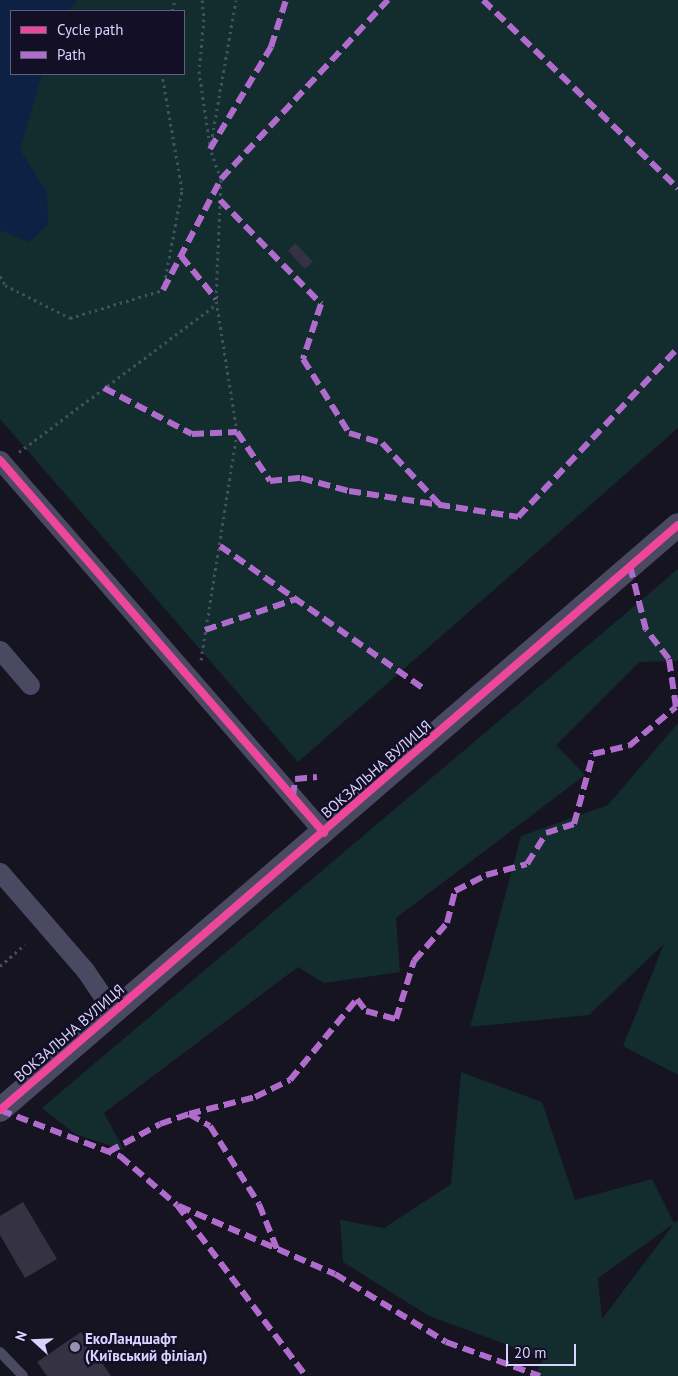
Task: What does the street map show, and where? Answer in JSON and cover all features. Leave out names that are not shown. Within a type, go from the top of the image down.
[{"type":"street","points":[[1,464],[324,833]]},
{"type":"street","name":"ВОКЗАЛЬНА ВУЛИЦЯ","points":[[0,1110],[324,833],[678,525]]},
{"type":"street","points":[[0,650],[30,685]]},
{"type":"street","points":[[0,872],[85,970],[114,1012]]},
{"type":"lane","points":[[0,1352],[23,1376]]},
{"type":"path","points":[[197,688],[237,432],[217,304],[221,178],[210,149],[199,71],[204,19],[202,0]]},
{"type":"path","points":[[210,149],[236,0]]},
{"type":"path","points":[[0,276],[5,285],[70,318],[163,290],[182,190],[162,75]]},
{"type":"path","points":[[1,464],[217,304]]},
{"type":"path","points":[[0,966],[25,944]]},
{"type":"green space","points":[[0,0],[678,0],[678,428],[298,762],[0,419]]},
{"type":"green space","points":[[678,569],[678,661],[639,662],[556,745],[585,775],[396,918],[400,972],[324,983],[298,967],[104,1113],[124,1150],[75,1134],[42,1108]]},
{"type":"green space","points":[[678,723],[678,1075],[623,1046],[664,944],[589,1015],[470,1027],[521,836],[608,805]]},
{"type":"green space","points":[[461,1072],[542,1102],[575,1200],[652,1179],[674,1223],[678,1221],[678,1376],[535,1376],[543,1358],[429,1316],[343,1262],[340,1220],[384,1228],[451,1184]],"holes":[[[673,1225],[602,1319],[598,1278]]]},
{"type":"water","points":[[0,0],[77,0],[69,10],[10,10],[10,75],[42,75],[20,150],[47,192],[48,225],[29,242],[0,230]]},
{"type":"building","points":[[295,243],[313,262],[305,269],[288,251]]},
{"type":"building","points":[[23,1202],[57,1259],[25,1278],[0,1235],[0,1216]]},
{"type":"building","name":"ЕкоЛандшафт (Київський філіал)","points":[[81,1332],[111,1376],[47,1376],[37,1362]]},
{"type":"marked path","points":[[210,149],[271,47],[286,0]]},
{"type":"marked path","points":[[163,290],[221,179],[388,0]]},
{"type":"marked path","points":[[483,0],[678,188]]},
{"type":"marked path","points":[[220,200],[321,304],[303,359],[349,433],[382,443],[441,506]]},
{"type":"marked path","points":[[181,256],[216,299]]},
{"type":"marked path","points":[[104,388],[192,434],[237,432],[270,481],[301,478],[349,491],[518,517],[678,348]]},
{"type":"marked path","points":[[220,546],[423,688]]},
{"type":"marked path","points":[[189,1114],[255,1097],[290,1080],[357,999],[366,1011],[396,1019],[414,961],[447,923],[455,891],[486,875],[527,864],[546,833],[574,824],[593,754],[629,746],[676,707],[669,659],[646,630],[630,566]]},
{"type":"marked path","points":[[205,630],[296,599]]},
{"type":"marked path","points":[[293,797],[295,779],[317,777]]},
{"type":"marked path","points":[[0,1110],[120,1156],[177,1205],[306,1376]]},
{"type":"marked path","points":[[108,1152],[160,1124],[189,1114],[210,1126],[259,1204],[277,1249]]},
{"type":"marked path","points":[[179,1206],[335,1274],[446,1342],[540,1376]]},
{"type":"cycle path","points":[[0,460],[324,833]]},
{"type":"cycle path","points":[[0,1110],[678,525]]},
{"type":"place","name":"ЕкоЛандшафт (Київський філіал)","points":[[75,1347]]}]
